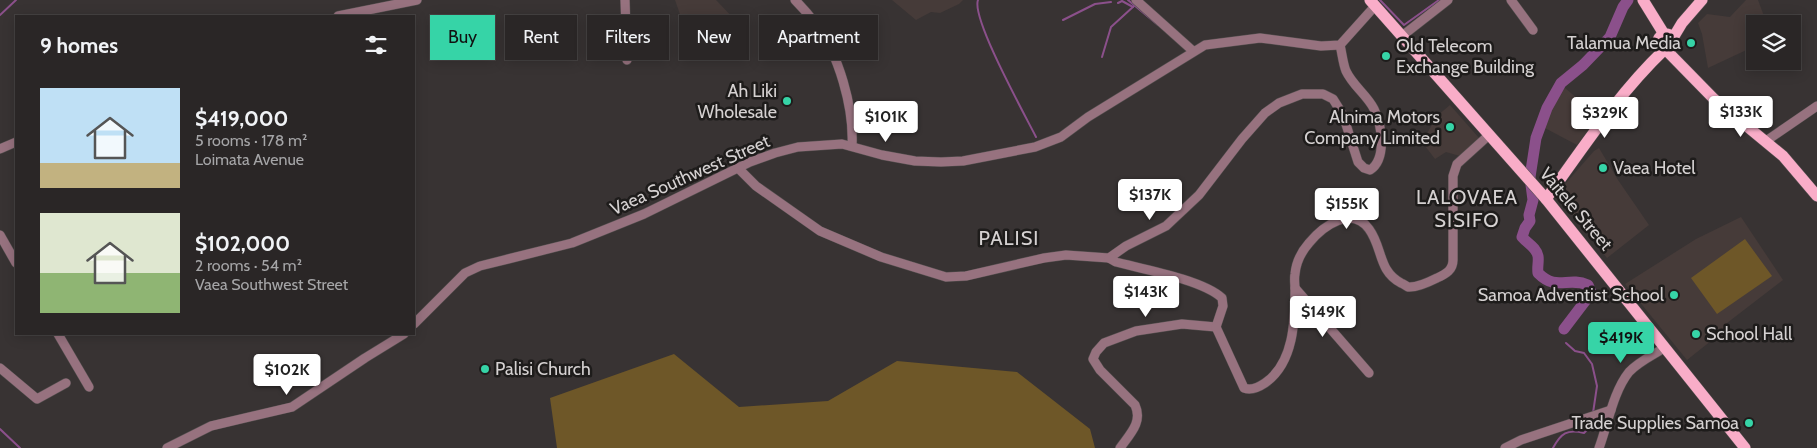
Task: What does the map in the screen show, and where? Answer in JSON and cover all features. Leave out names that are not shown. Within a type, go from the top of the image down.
[{"type":"main road","points":[[1643,0],[1665,41],[1683,65],[1726,109],[1766,141],[1792,166],[1817,196]]},
{"type":"main road","points":[[1544,197],[1665,41],[1702,0]]},
{"type":"main road","name":"Vaitele Street","points":[[1373,3],[1544,197],[1745,448]]},
{"type":"main road","points":[[1655,20],[1666,26],[1682,23]]},
{"type":"main road","points":[[1647,66],[1667,59],[1683,65]]},
{"type":"street","points":[[343,15],[417,0]]},
{"type":"street","points":[[625,0],[626,15]]},
{"type":"street","points":[[794,0],[816,23],[836,62],[853,130],[852,146]]},
{"type":"street","points":[[1136,0],[1194,51]]},
{"type":"street","points":[[1402,36],[1448,0]]},
{"type":"street","points":[[1511,0],[1533,30]]},
{"type":"street","points":[[1109,258],[1126,246],[1166,226],[1199,195],[1242,139],[1265,113],[1278,103],[1302,94],[1323,94],[1333,99],[1343,115],[1358,162],[1364,168],[1370,170],[1376,166],[1380,155],[1378,123],[1374,108],[1355,86],[1346,71],[1340,45],[1373,3]]},
{"type":"street","name":"Vaea Southwest Street","points":[[415,323],[465,273],[480,266],[572,243],[644,214],[738,168],[776,153],[798,147],[842,144],[882,155],[915,161],[963,161],[1036,147],[1061,137],[1088,117],[1194,51],[1211,44],[1260,38],[1322,46],[1340,45]]},
{"type":"street","points":[[1766,141],[1817,106]]},
{"type":"street","points":[[738,168],[756,186],[820,231],[881,257],[946,277],[966,276],[1044,258],[1066,255],[1109,258],[1116,262],[1190,282],[1217,293],[1222,298],[1223,306],[1216,327],[1244,388],[1249,390],[1258,387],[1274,376],[1281,368],[1289,348],[1293,328],[1295,273],[1299,258],[1308,243],[1332,223],[1342,218],[1351,218],[1361,222],[1369,229],[1385,268],[1396,280],[1408,287],[1419,285],[1449,271],[1453,266],[1453,176],[1457,164],[1489,135]]},
{"type":"street","points":[[0,149],[15,142]]},
{"type":"street","points":[[0,235],[15,261]]},
{"type":"street","points":[[1295,288],[1369,373]]},
{"type":"street","points":[[1120,448],[1136,426],[1138,412],[1135,405],[1100,370],[1093,359],[1096,352],[1104,343],[1136,331],[1182,324],[1216,327]]},
{"type":"street","points":[[59,335],[89,387]]},
{"type":"street","points":[[167,448],[211,426],[292,407],[402,335]]},
{"type":"street","points":[[1599,448],[1610,419],[1611,410],[1629,372],[1664,348]]},
{"type":"street","points":[[0,368],[37,399],[66,383]]},
{"type":"street","points":[[1505,448],[1521,440],[1611,410]]},
{"type":"shaded area","points":[[675,0],[716,0],[730,15],[680,15]]},
{"type":"shaded area","points":[[892,0],[963,0],[959,4],[940,13],[931,12],[916,20]]},
{"type":"shaded area","points":[[1746,0],[1758,0],[1764,15],[1746,15],[1746,50],[1708,68],[1702,34],[1698,23],[1707,14],[1730,17]]},
{"type":"shaded area","points":[[1565,88],[1599,117],[1577,145],[1543,127],[1548,109]]},
{"type":"shaded area","name":"Alnima Motors Company Limited","points":[[1450,105],[1479,138],[1460,156],[1446,152],[1435,159],[1422,142],[1437,116]]},
{"type":"shaded area","points":[[1599,148],[1649,225],[1607,258],[1559,197],[1559,191],[1594,151]]},
{"type":"shaded area","points":[[1741,217],[1783,280],[1727,323],[1721,333],[1687,360],[1625,284],[1696,239]]},
{"type":"shaded area","points":[[1745,239],[1772,276],[1717,314],[1691,278]]},
{"type":"shaded area","points":[[674,354],[739,407],[828,401],[897,361],[1017,372],[1090,429],[1095,448],[557,448],[550,398]]},
{"type":"waterway","points":[[0,15],[16,0]]},
{"type":"waterway","points":[[978,0],[978,10],[990,45],[1036,137]]},
{"type":"waterway","points":[[1128,0],[1158,25]]},
{"type":"waterway","points":[[1380,0],[1404,25],[1439,0]]},
{"type":"waterway","points":[[1564,329],[1591,292],[1588,285],[1581,283],[1557,283],[1545,279],[1538,273],[1537,253],[1522,237],[1530,221],[1529,215],[1533,200],[1530,177],[1536,138],[1547,108],[1561,83],[1583,65],[1610,37],[1628,0]]},
{"type":"waterway","points":[[1118,3],[1122,1],[1133,7]]},
{"type":"waterway","points":[[1063,20],[1095,4],[1111,2]]},
{"type":"waterway","points":[[1102,57],[1111,27],[1134,6]]},
{"type":"waterway","points":[[1566,343],[1575,351],[1584,353],[1592,364],[1597,386],[1593,413]]},
{"type":"waterway","points":[[1553,448],[1565,433],[1584,433],[1593,420]]},
{"type":"waterway","points":[[0,429],[20,448]]},
{"type":"place","name":"Talamua Media","points":[[1691,43]]},
{"type":"place","name":"Old Telecom Exchange Building","points":[[1386,56]]},
{"type":"place","name":"Ah Liki Wholesale","points":[[787,101]]},
{"type":"place","name":"Alnima Motors Company Limited","points":[[1450,127]]},
{"type":"place","name":"Vaea Hotel","points":[[1603,168]]},
{"type":"place","name":"Samoa Adventist School","points":[[1674,295]]},
{"type":"place","name":"School Hall","points":[[1696,334]]},
{"type":"place","name":"Palisi Church","points":[[485,369]]},
{"type":"place","name":"Trade Supplies Samoa","points":[[1749,423]]},
{"type":"district","name":"LALOVAEA SISIFO","points":[[1467,208]]},
{"type":"district","name":"PALISI","points":[[1009,238]]}]
